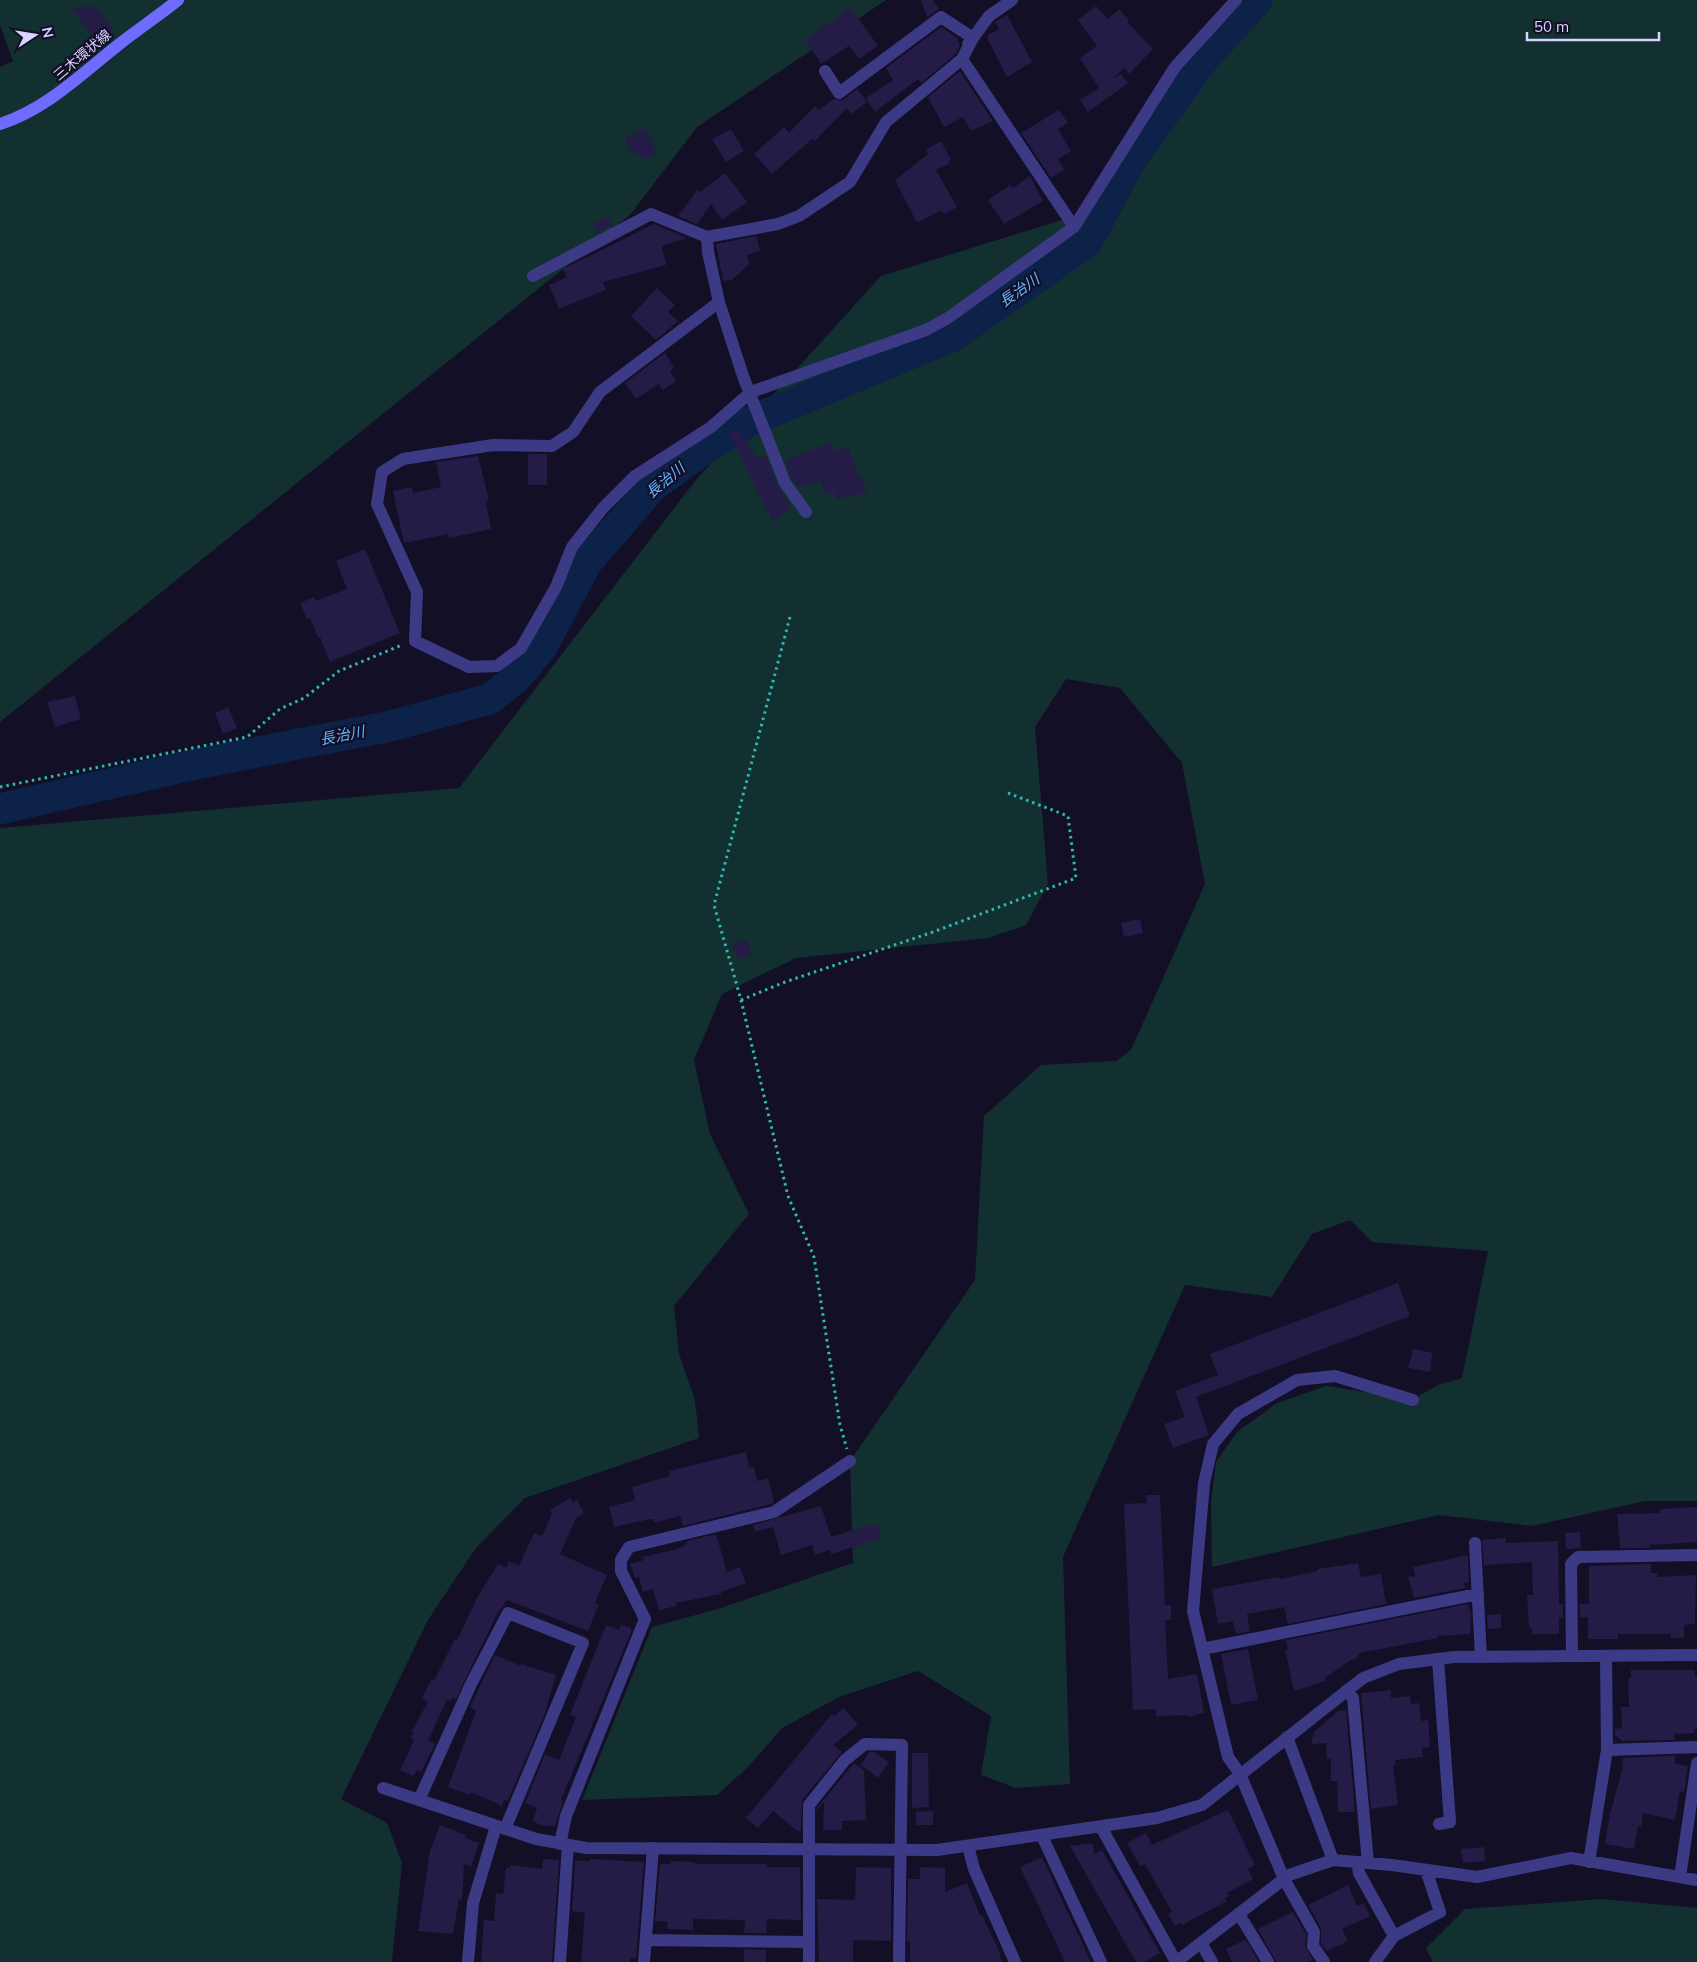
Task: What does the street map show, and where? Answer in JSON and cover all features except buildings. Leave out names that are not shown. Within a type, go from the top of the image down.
[{"type":"main road","name":"三木環状線","points":[[0,124],[23,117],[58,95],[118,44],[178,0]]},
{"type":"street","points":[[937,80],[990,16],[1012,0]]},
{"type":"street","points":[[719,302],[600,392],[573,432],[552,446],[493,445],[403,460],[382,472],[377,504],[417,592],[415,641],[469,667],[497,666],[521,648],[556,587],[572,547],[603,508],[635,476],[711,427],[751,392],[926,330],[948,318],[1074,227],[1175,67],[1236,0]]},
{"type":"street","points":[[825,71],[839,93],[941,16],[973,38]]},
{"type":"street","points":[[533,276],[651,214],[707,236],[778,224],[799,216],[850,182],[886,122],[962,59],[973,38]]},
{"type":"street","points":[[962,59],[1074,227]]},
{"type":"street","points":[[707,236],[708,252],[719,302],[743,376],[786,483],[806,512]]},
{"type":"street","points":[[1324,1962],[1313,1946],[1314,1932],[1284,1880],[1240,1774],[1228,1757],[1193,1611],[1204,1483],[1213,1444],[1238,1414],[1297,1380],[1335,1376],[1413,1400]]},
{"type":"street","points":[[560,1962],[566,1816],[645,1619],[621,1571],[620,1560],[629,1547],[774,1512],[850,1461]]},
{"type":"street","points":[[1475,1543],[1482,1657]]},
{"type":"street","points":[[1572,1656],[1571,1564],[1578,1557],[1697,1554]]},
{"type":"street","points":[[1202,1650],[1478,1594]]},
{"type":"street","points":[[419,1800],[471,1684],[508,1613],[583,1642],[501,1828],[473,1903],[468,1962]]},
{"type":"street","points":[[382,1788],[536,1839],[586,1848],[937,1850],[1157,1818],[1202,1804],[1363,1678],[1398,1664],[1438,1659],[1482,1657],[1697,1655]]},
{"type":"street","points":[[1589,1862],[1607,1750],[1606,1656]]},
{"type":"street","points":[[1438,1659],[1450,1822],[1439,1824]]},
{"type":"street","points":[[1346,1691],[1353,1698],[1362,1862],[1359,1873],[1394,1936]]},
{"type":"street","points":[[1287,1737],[1333,1860]]},
{"type":"street","points":[[809,1962],[811,1850],[809,1806],[845,1760],[865,1744],[902,1745],[899,1962]]},
{"type":"street","points":[[1607,1750],[1697,1747]]},
{"type":"street","points":[[1680,1877],[1697,1763]]},
{"type":"street","points":[[1101,1827],[1176,1962],[1289,1875],[1333,1860],[1477,1877],[1570,1858],[1697,1880]]},
{"type":"street","points":[[1042,1836],[1102,1962]]},
{"type":"street","points":[[968,1846],[974,1869],[1015,1962]]},
{"type":"street","points":[[644,1962],[653,1848]]},
{"type":"street","points":[[1375,1962],[1394,1936],[1440,1912],[1426,1870]]},
{"type":"street","points":[[1239,1914],[1268,1962]]},
{"type":"street","points":[[646,1940],[809,1942]]},
{"type":"street","points":[[1201,1942],[1212,1962]]},
{"type":"path","points":[[790,616],[714,905],[741,1000],[788,1196],[814,1256],[840,1425],[850,1461]]},
{"type":"path","points":[[0,787],[247,737],[280,710],[304,698],[339,671],[415,641]]},
{"type":"path","points":[[741,1000],[785,982],[933,932],[1076,878],[1068,816],[1008,793]]},
{"type":"green space","points":[[0,0],[886,0],[697,127],[630,215],[0,722],[0,67],[13,61],[0,25]]},
{"type":"green space","points":[[1251,0],[1697,0],[1697,1501],[1645,1501],[1532,1526],[1439,1515],[1212,1567],[1211,1502],[1216,1462],[1237,1432],[1277,1403],[1326,1386],[1413,1399],[1438,1385],[1462,1378],[1488,1251],[1372,1242],[1350,1220],[1312,1234],[1272,1297],[1185,1285],[1063,1557],[1070,1784],[1016,1788],[981,1775],[991,1716],[918,1671],[839,1697],[782,1728],[748,1767],[717,1795],[582,1800],[652,1627],[721,1608],[853,1563],[850,1461],[975,1280],[984,1116],[1041,1065],[1116,1061],[1131,1050],[1205,884],[1182,763],[1120,688],[1066,679],[1035,727],[1048,884],[1026,925],[988,938],[796,958],[722,994],[694,1060],[710,1134],[749,1214],[674,1306],[679,1354],[695,1400],[699,1438],[525,1498],[476,1548],[428,1620],[341,1799],[387,1823],[402,1863],[392,1962],[0,1962],[0,828],[459,788],[695,481],[881,276],[1094,210],[1137,170]]},
{"type":"green space","points":[[1601,1899],[1697,1908],[1697,1962],[1433,1962],[1426,1948],[1465,1909]]},
{"type":"waterway","name":"長治川","points":[[0,809],[201,763],[391,726],[490,699],[516,678],[542,647],[587,562],[653,486],[706,448],[750,421],[953,336],[1087,242],[1131,160],[1201,62],[1257,0]]}]
